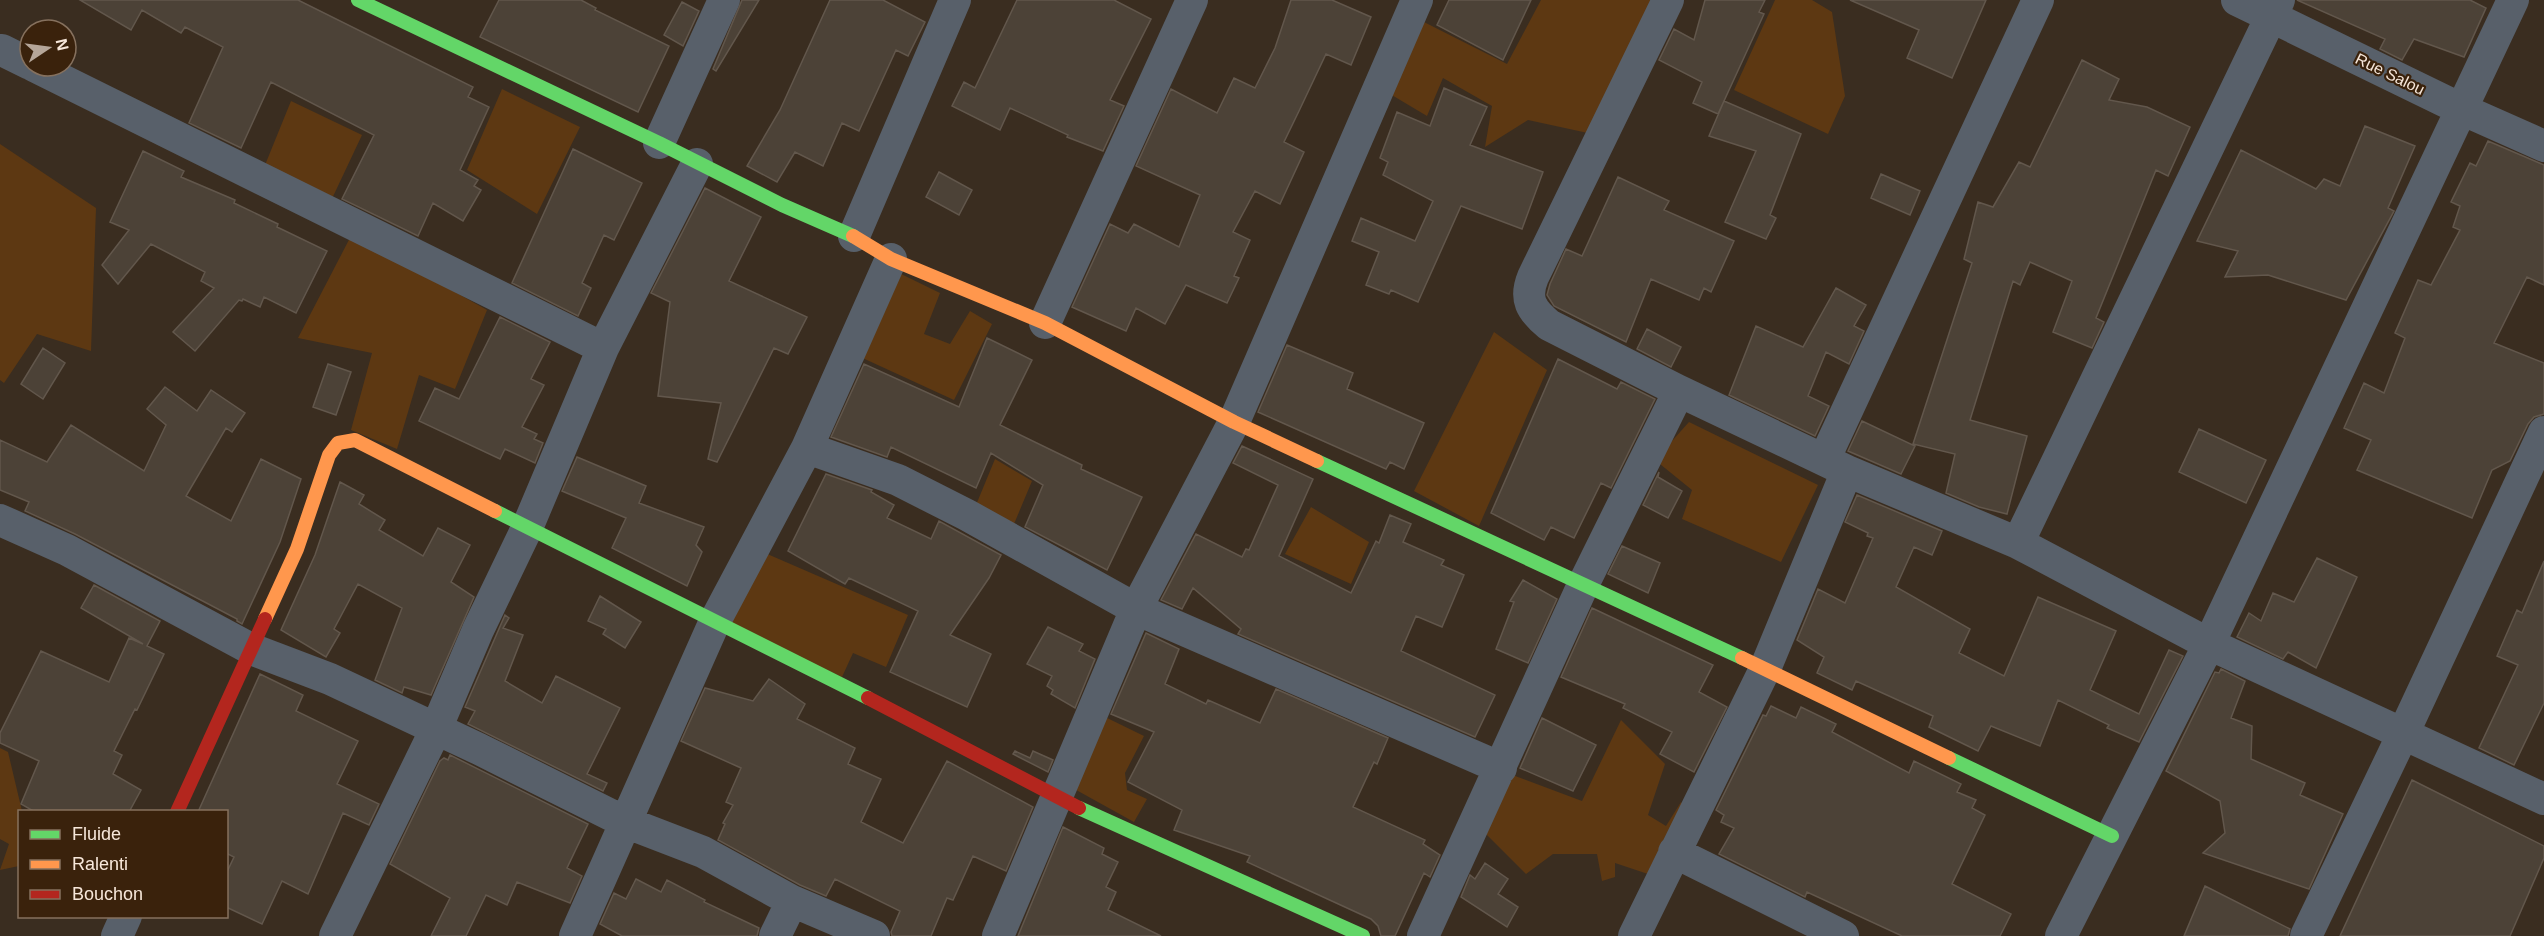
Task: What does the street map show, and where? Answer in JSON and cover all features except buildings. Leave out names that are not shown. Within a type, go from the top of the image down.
[{"type":"street","points":[[358,0],[659,143],[782,205],[854,236],[891,259],[1045,323],[1234,422],[1765,669],[2112,836]]},
{"type":"street","points":[[659,143],[724,0]]},
{"type":"street","points":[[854,236],[955,0]]},
{"type":"street","points":[[1045,323],[1192,0]]},
{"type":"street","points":[[998,936],[1136,609],[1234,422],[1418,0]]},
{"type":"street","points":[[1668,0],[1533,277],[1528,289],[1528,303],[1536,314],[1549,325],[1679,391],[1835,465],[2018,543],[2210,644],[2544,800]]},
{"type":"street","points":[[1634,936],[1765,669],[1835,465],[2038,0]]},
{"type":"street","name":"Rue Salou","points":[[2237,0],[2276,8],[2461,109],[2544,146]]},
{"type":"street","points":[[2061,936],[2210,644],[2513,0]]},
{"type":"street","points":[[2018,543],[2276,8]]},
{"type":"street","points":[[2,50],[18,58]]},
{"type":"street","points":[[58,78],[603,348]]},
{"type":"street","points":[[335,936],[436,729],[477,630],[527,528],[603,348],[697,164]]},
{"type":"street","points":[[574,936],[715,621],[807,448],[891,259]]},
{"type":"street","points":[[1423,936],[1583,585],[1679,391]]},
{"type":"street","points":[[2306,936],[2544,432]]},
{"type":"street","points":[[178,810],[297,549],[329,455],[338,443],[355,440],[893,711],[1056,798],[1363,936]]},
{"type":"street","points":[[807,448],[898,480],[967,515],[1136,609],[1501,768]]},
{"type":"street","points":[[0,520],[67,550],[251,649],[330,679],[625,822],[704,852],[792,901],[874,936]]},
{"type":"street","points":[[1674,852],[1843,936]]},
{"type":"street","points":[[775,936],[792,901]]},
{"type":"street","points":[[117,936],[125,918]]},
{"type":"shaded area","points":[[1541,0],[1659,0],[1597,135],[1528,120],[1485,147],[1492,106],[1443,78],[1427,116],[1385,91],[1420,20],[1507,64]]},
{"type":"shaded area","points":[[1775,0],[1812,0],[1832,12],[1845,96],[1828,134],[1734,90]]},
{"type":"shaded area","points":[[502,89],[580,127],[537,214],[467,170]]},
{"type":"shaded area","points":[[291,101],[362,135],[329,205],[263,170]]},
{"type":"shaded area","points":[[0,144],[96,208],[91,351],[37,334],[4,383],[0,380]]},
{"type":"shaded area","points":[[352,234],[487,310],[455,389],[419,375],[397,449],[351,430],[372,353],[298,338]]},
{"type":"shaded area","points":[[897,272],[940,293],[924,334],[950,344],[970,311],[992,324],[954,400],[856,355]]},
{"type":"shaded area","points":[[1494,332],[1547,370],[1479,526],[1414,491]]},
{"type":"shaded area","points":[[1689,422],[1818,485],[1781,562],[1682,519],[1692,490],[1655,460]]},
{"type":"shaded area","points":[[995,459],[1032,481],[1014,524],[976,505]]},
{"type":"shaded area","points":[[1311,507],[1369,542],[1351,584],[1285,554]]},
{"type":"shaded area","points":[[765,553],[908,615],[886,667],[853,653],[842,677],[725,623]]},
{"type":"shaded area","points":[[1101,715],[1144,736],[1125,773],[1127,790],[1147,799],[1134,822],[1069,786]]},
{"type":"shaded area","points":[[1621,720],[1665,764],[1648,815],[1666,826],[1681,802],[1690,812],[1654,876],[1615,863],[1615,877],[1602,881],[1597,854],[1553,854],[1526,874],[1481,829],[1507,773],[1582,801]]},
{"type":"shaded area","points":[[0,748],[8,752],[22,810],[18,810],[18,866],[0,870],[9,844],[0,839]]},
{"type":"traffic: fast","points":[[358,0],[659,143],[782,205],[853,236]]},
{"type":"traffic: fast","points":[[1317,461],[1742,658]]},
{"type":"traffic: fast","points":[[495,511],[868,698]]},
{"type":"traffic: fast","points":[[1949,758],[2112,836]]},
{"type":"traffic: fast","points":[[1079,808],[1363,936]]},
{"type":"traffic: slow","points":[[853,236],[891,259],[1045,323],[1234,422],[1317,461]]},
{"type":"traffic: slow","points":[[265,619],[297,549],[329,455],[338,443],[355,440],[495,511]]},
{"type":"traffic: slow","points":[[1742,658],[1949,758]]},
{"type":"traffic: jam","points":[[178,810],[265,619]]},
{"type":"traffic: jam","points":[[868,698],[1079,808]]}]
